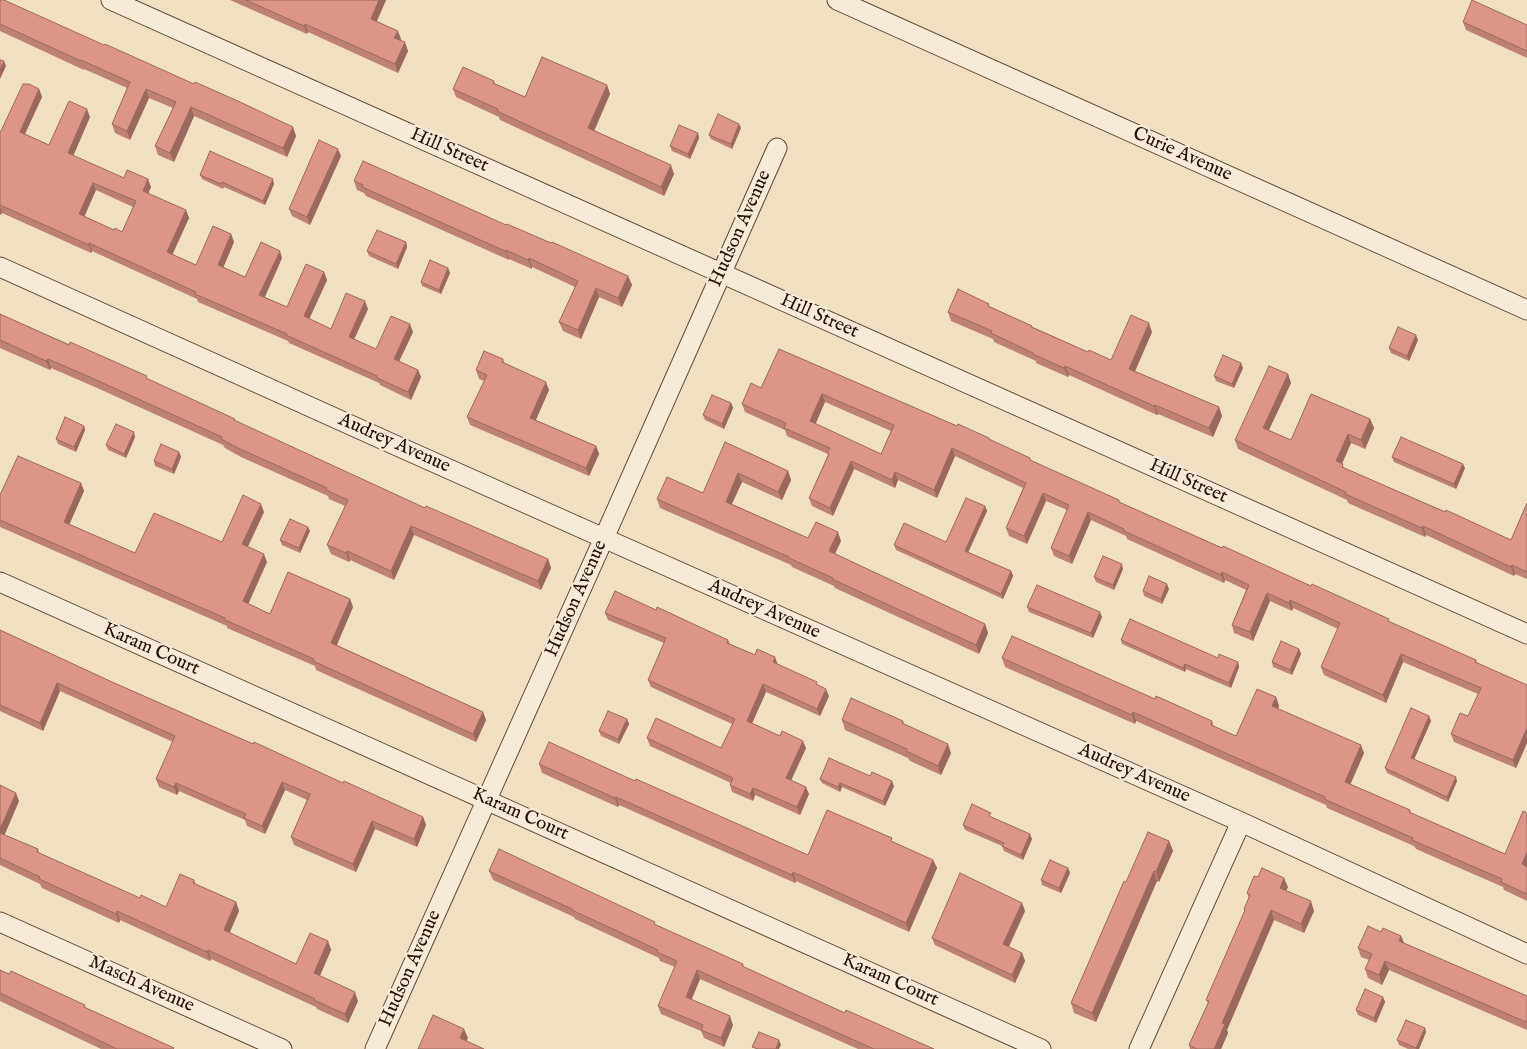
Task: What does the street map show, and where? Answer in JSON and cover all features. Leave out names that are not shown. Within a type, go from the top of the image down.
[{"type":"street","name":"Hill Street","points":[[110,0],[1527,634]]},
{"type":"street","name":"Curie Avenue","points":[[837,0],[1527,310]]},
{"type":"street","name":"Hudson Avenue","points":[[375,1049],[777,148]]},
{"type":"street","name":"Audrey Avenue","points":[[0,267],[1241,822],[1527,954]]},
{"type":"street","name":"Karam Court","points":[[0,582],[1040,1049]]},
{"type":"street","points":[[1139,1049],[1241,822]]},
{"type":"street","name":"Masch Avenue","points":[[0,922],[282,1049]]},
{"type":"building","points":[[0,0],[4,0],[194,84],[195,82],[293,127],[283,148],[191,107],[170,153],[155,146],[176,102],[146,89],[127,131],[112,124],[130,82],[0,24]]},
{"type":"building","points":[[246,0],[379,0],[371,19],[398,31],[394,38],[405,42],[395,64]]},
{"type":"building","points":[[1472,0],[1527,25],[1527,51],[1463,22]]},
{"type":"building","points":[[542,57],[607,85],[588,128],[671,165],[661,187],[453,89],[463,67],[525,97]]},
{"type":"building","points":[[0,60],[4,61],[0,70]]},
{"type":"building","points":[[23,84],[29,84],[39,89],[20,132],[49,145],[69,101],[87,109],[68,153],[124,178],[127,170],[148,179],[143,191],[186,210],[167,252],[196,265],[213,226],[231,234],[218,265],[245,277],[261,242],[280,251],[259,295],[287,307],[306,264],[324,272],[304,316],[331,329],[346,293],[365,301],[349,337],[376,349],[391,316],[410,324],[394,359],[418,370],[408,392],[287,334],[195,294],[196,292],[0,205],[0,133]],"holes":[[[93,183],[136,201],[122,232],[79,214]]]},
{"type":"building","points":[[718,114],[739,124],[731,144],[709,135]]},
{"type":"building","points":[[679,125],[698,133],[688,154],[670,146]]},
{"type":"building","points":[[319,140],[338,149],[307,217],[289,209]]},
{"type":"building","points":[[210,151],[273,179],[263,201],[222,182],[221,184],[200,175]]},
{"type":"building","points":[[363,161],[506,225],[552,242],[628,276],[618,298],[596,288],[578,330],[559,322],[578,281],[529,258],[528,260],[505,251],[362,187],[363,185],[354,181]]},
{"type":"building","points":[[377,230],[406,242],[396,264],[367,251]]},
{"type":"building","points":[[430,260],[448,268],[439,290],[421,282]]},
{"type":"building","points":[[958,289],[1031,327],[1111,360],[1131,315],[1149,323],[1129,369],[1219,407],[1209,428],[1154,406],[1065,366],[1064,368],[991,333],[992,331],[948,312]]},
{"type":"building","points":[[0,314],[69,345],[70,342],[147,376],[146,378],[234,420],[425,508],[426,506],[548,559],[538,581],[411,526],[391,571],[347,551],[346,553],[327,545],[348,500],[326,490],[327,488],[238,448],[221,439],[222,437],[92,378],[48,359],[46,361],[0,340]]},
{"type":"building","points":[[1398,327],[1416,335],[1407,356],[1389,348]]},
{"type":"building","points":[[779,349],[957,426],[958,424],[1030,458],[1030,460],[1119,500],[1119,502],[1311,586],[1312,584],[1527,685],[1527,728],[1513,760],[1451,734],[1460,713],[1468,716],[1481,688],[1401,654],[1383,695],[1321,667],[1340,623],[1290,600],[1289,603],[1267,593],[1250,632],[1232,625],[1249,585],[1222,572],[1221,575],[1124,531],[1124,529],[1088,512],[1069,556],[1051,548],[1069,505],[1043,493],[1024,536],[1006,528],[1026,483],[952,448],[934,490],[895,472],[892,480],[851,461],[830,508],[809,498],[830,448],[784,428],[786,423],[742,404],[751,383],[761,388]],"holes":[[[822,394],[894,425],[881,454],[810,421]]]},
{"type":"building","points":[[484,351],[503,359],[502,362],[546,382],[530,418],[596,446],[586,468],[467,417],[487,375],[476,370]]},
{"type":"building","points":[[1223,355],[1241,363],[1232,384],[1214,376]]},
{"type":"building","points":[[1269,366],[1288,374],[1263,428],[1291,440],[1311,394],[1370,419],[1361,440],[1348,434],[1336,461],[1343,464],[1342,467],[1445,512],[1446,510],[1511,540],[1527,503],[1527,572],[1512,565],[1511,567],[1423,526],[1422,528],[1345,494],[1346,492],[1235,440]]},
{"type":"building","points":[[712,395],[731,403],[722,424],[703,415]]},
{"type":"building","points":[[65,417],[84,426],[74,447],[56,439]]},
{"type":"building","points":[[116,424],[134,432],[124,454],[106,445]]},
{"type":"building","points":[[1401,437],[1463,464],[1454,484],[1392,457]]},
{"type":"building","points":[[725,442],[788,471],[778,492],[738,473],[726,502],[808,538],[816,522],[838,532],[829,551],[985,624],[976,645],[832,579],[789,557],[657,499],[667,477],[703,493]]},
{"type":"building","points":[[161,444],[179,452],[172,469],[154,461]]},
{"type":"building","points":[[18,456],[81,483],[64,522],[135,553],[154,513],[222,542],[243,495],[261,504],[242,544],[264,554],[243,601],[270,614],[288,572],[350,599],[331,643],[483,712],[473,734],[313,661],[314,659],[225,620],[225,618],[0,520],[0,495]]},
{"type":"building","points":[[966,498],[985,506],[965,551],[1011,571],[1001,594],[894,545],[904,523],[946,542]]},
{"type":"building","points":[[290,519],[308,527],[299,548],[280,540]]},
{"type":"building","points":[[1103,556],[1122,564],[1113,585],[1094,577]]},
{"type":"building","points":[[1149,576],[1167,584],[1161,599],[1143,591]]},
{"type":"building","points":[[1037,585],[1100,612],[1091,633],[1027,607]]},
{"type":"building","points":[[615,591],[656,610],[657,607],[728,640],[727,643],[755,655],[757,649],[775,657],[773,662],[817,682],[816,684],[826,689],[817,709],[763,684],[747,721],[780,736],[782,731],[803,741],[786,778],[806,787],[797,807],[753,788],[750,794],[730,785],[733,778],[647,738],[656,718],[721,748],[735,719],[648,680],[666,638],[605,613]]},
{"type":"building","points":[[1130,619],[1218,658],[1219,654],[1238,662],[1229,683],[1185,664],[1183,668],[1121,640]]},
{"type":"building","points":[[0,630],[112,682],[253,744],[254,742],[343,783],[344,781],[423,817],[414,839],[372,821],[353,864],[291,837],[310,794],[282,782],[262,826],[244,818],[246,814],[176,783],[174,787],[156,779],[175,736],[57,683],[40,723],[0,705]]},
{"type":"building","points":[[1012,636],[1155,699],[1156,696],[1212,721],[1211,725],[1236,736],[1257,689],[1276,697],[1272,706],[1361,745],[1345,782],[1505,854],[1523,811],[1527,813],[1527,852],[1522,864],[1527,867],[1527,894],[1501,882],[1502,879],[1412,840],[1413,838],[1324,799],[1325,797],[1133,712],[1132,715],[1002,658]]},
{"type":"building","points":[[1281,641],[1299,649],[1290,670],[1272,662]]},
{"type":"building","points":[[851,698],[948,744],[938,766],[906,751],[907,749],[842,720]]},
{"type":"building","points":[[1411,708],[1429,716],[1411,758],[1456,777],[1447,797],[1385,768]]},
{"type":"building","points":[[608,711],[627,719],[618,739],[599,731]]},
{"type":"building","points":[[549,742],[808,855],[827,810],[892,838],[891,841],[933,860],[906,923],[793,872],[792,875],[539,764]]},
{"type":"building","points":[[829,758],[870,776],[872,772],[892,781],[883,801],[840,783],[838,787],[820,779]]},
{"type":"building","points":[[0,785],[16,793],[0,829]]},
{"type":"building","points":[[972,804],[991,813],[989,816],[1030,834],[1021,855],[1002,846],[1004,843],[963,825]]},
{"type":"building","points":[[1148,832],[1169,841],[1092,1013],[1071,1003],[1124,881],[1126,882]]},
{"type":"building","points":[[0,833],[38,849],[37,852],[140,898],[141,895],[166,907],[180,874],[194,880],[193,883],[236,902],[224,930],[296,964],[310,933],[328,941],[314,973],[355,992],[345,1014],[208,950],[207,952],[117,911],[116,914],[39,879],[40,877],[0,858]]},
{"type":"building","points":[[499,849],[655,922],[654,924],[743,964],[742,966],[845,1013],[846,1010],[934,1049],[874,1049],[697,970],[686,997],[730,1016],[721,1038],[701,1030],[703,1025],[658,1006],[677,961],[657,952],[658,950],[489,871]]},
{"type":"building","points":[[1050,860],[1068,868],[1059,888],[1041,880]]},
{"type":"building","points":[[1262,868],[1284,878],[1280,888],[1311,901],[1301,924],[1271,910],[1222,1023],[1225,1024],[1214,1049],[1197,1049],[1189,1045],[1209,1001],[1206,1000],[1245,910],[1250,895],[1247,893],[1254,876],[1258,877]]},
{"type":"building","points":[[960,873],[1022,903],[1003,944],[1022,953],[1012,975],[932,938]]},
{"type":"building","points":[[1368,926],[1381,932],[1383,928],[1401,936],[1399,941],[1527,996],[1526,1022],[1385,961],[1379,975],[1365,969],[1372,954],[1358,948]]},
{"type":"building","points":[[0,970],[9,974],[11,971],[174,1048],[117,1049],[0,993]]},
{"type":"building","points":[[1365,989],[1383,997],[1374,1018],[1356,1010]]},
{"type":"building","points":[[433,1015],[464,1029],[460,1038],[484,1049],[418,1049]]},
{"type":"building","points":[[1406,1020],[1425,1028],[1416,1048],[1397,1040]]},
{"type":"building","points":[[759,1032],[779,1040],[776,1049],[752,1047]]}]
